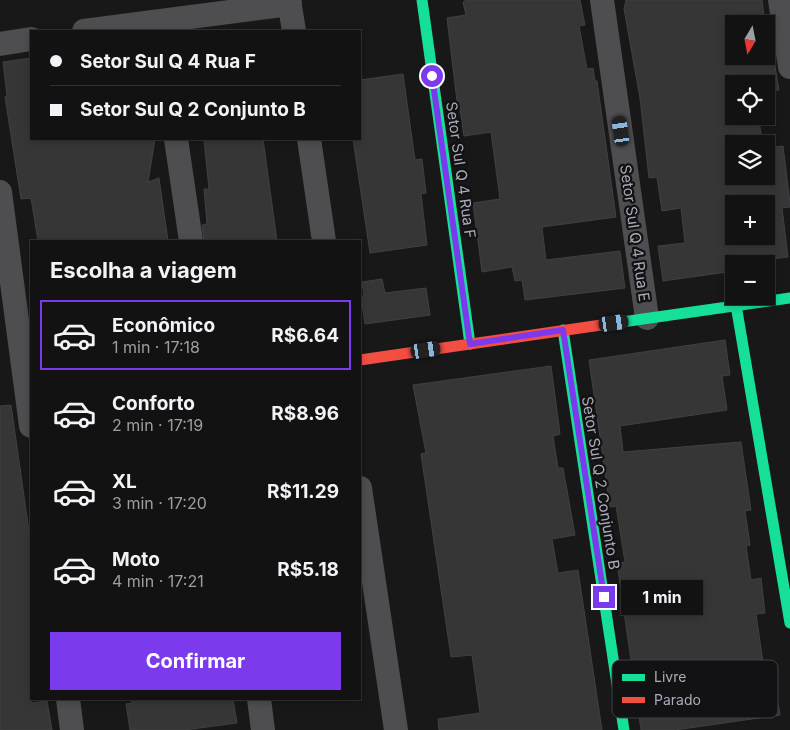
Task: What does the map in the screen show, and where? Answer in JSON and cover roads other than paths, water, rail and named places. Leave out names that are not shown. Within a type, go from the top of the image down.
[{"type":"street","name":"Setor Sul Q 4 Rua F","points":[[422,0],[470,344]]},
{"type":"street","name":"Setor Sul Q 4 Rua E","points":[[602,0],[647,318]]},
{"type":"street","points":[[780,0],[790,67]]},
{"type":"street","points":[[99,30],[159,26],[289,2],[294,30]]},
{"type":"street","points":[[0,44],[30,39]]},
{"type":"street","points":[[176,140],[191,240]]},
{"type":"street","points":[[309,140],[324,240]]},
{"type":"street","points":[[0,192],[30,418]]},
{"type":"street","points":[[775,300],[790,298]]},
{"type":"street","points":[[361,360],[736,305],[790,623]]},
{"type":"street","name":"Setor Sul Q 2 Conjunto B","points":[[563,330],[613,660]]},
{"type":"street","points":[[361,495],[396,730]]},
{"type":"street","points":[[68,700],[72,730]]},
{"type":"street","points":[[258,700],[263,730]]}]
